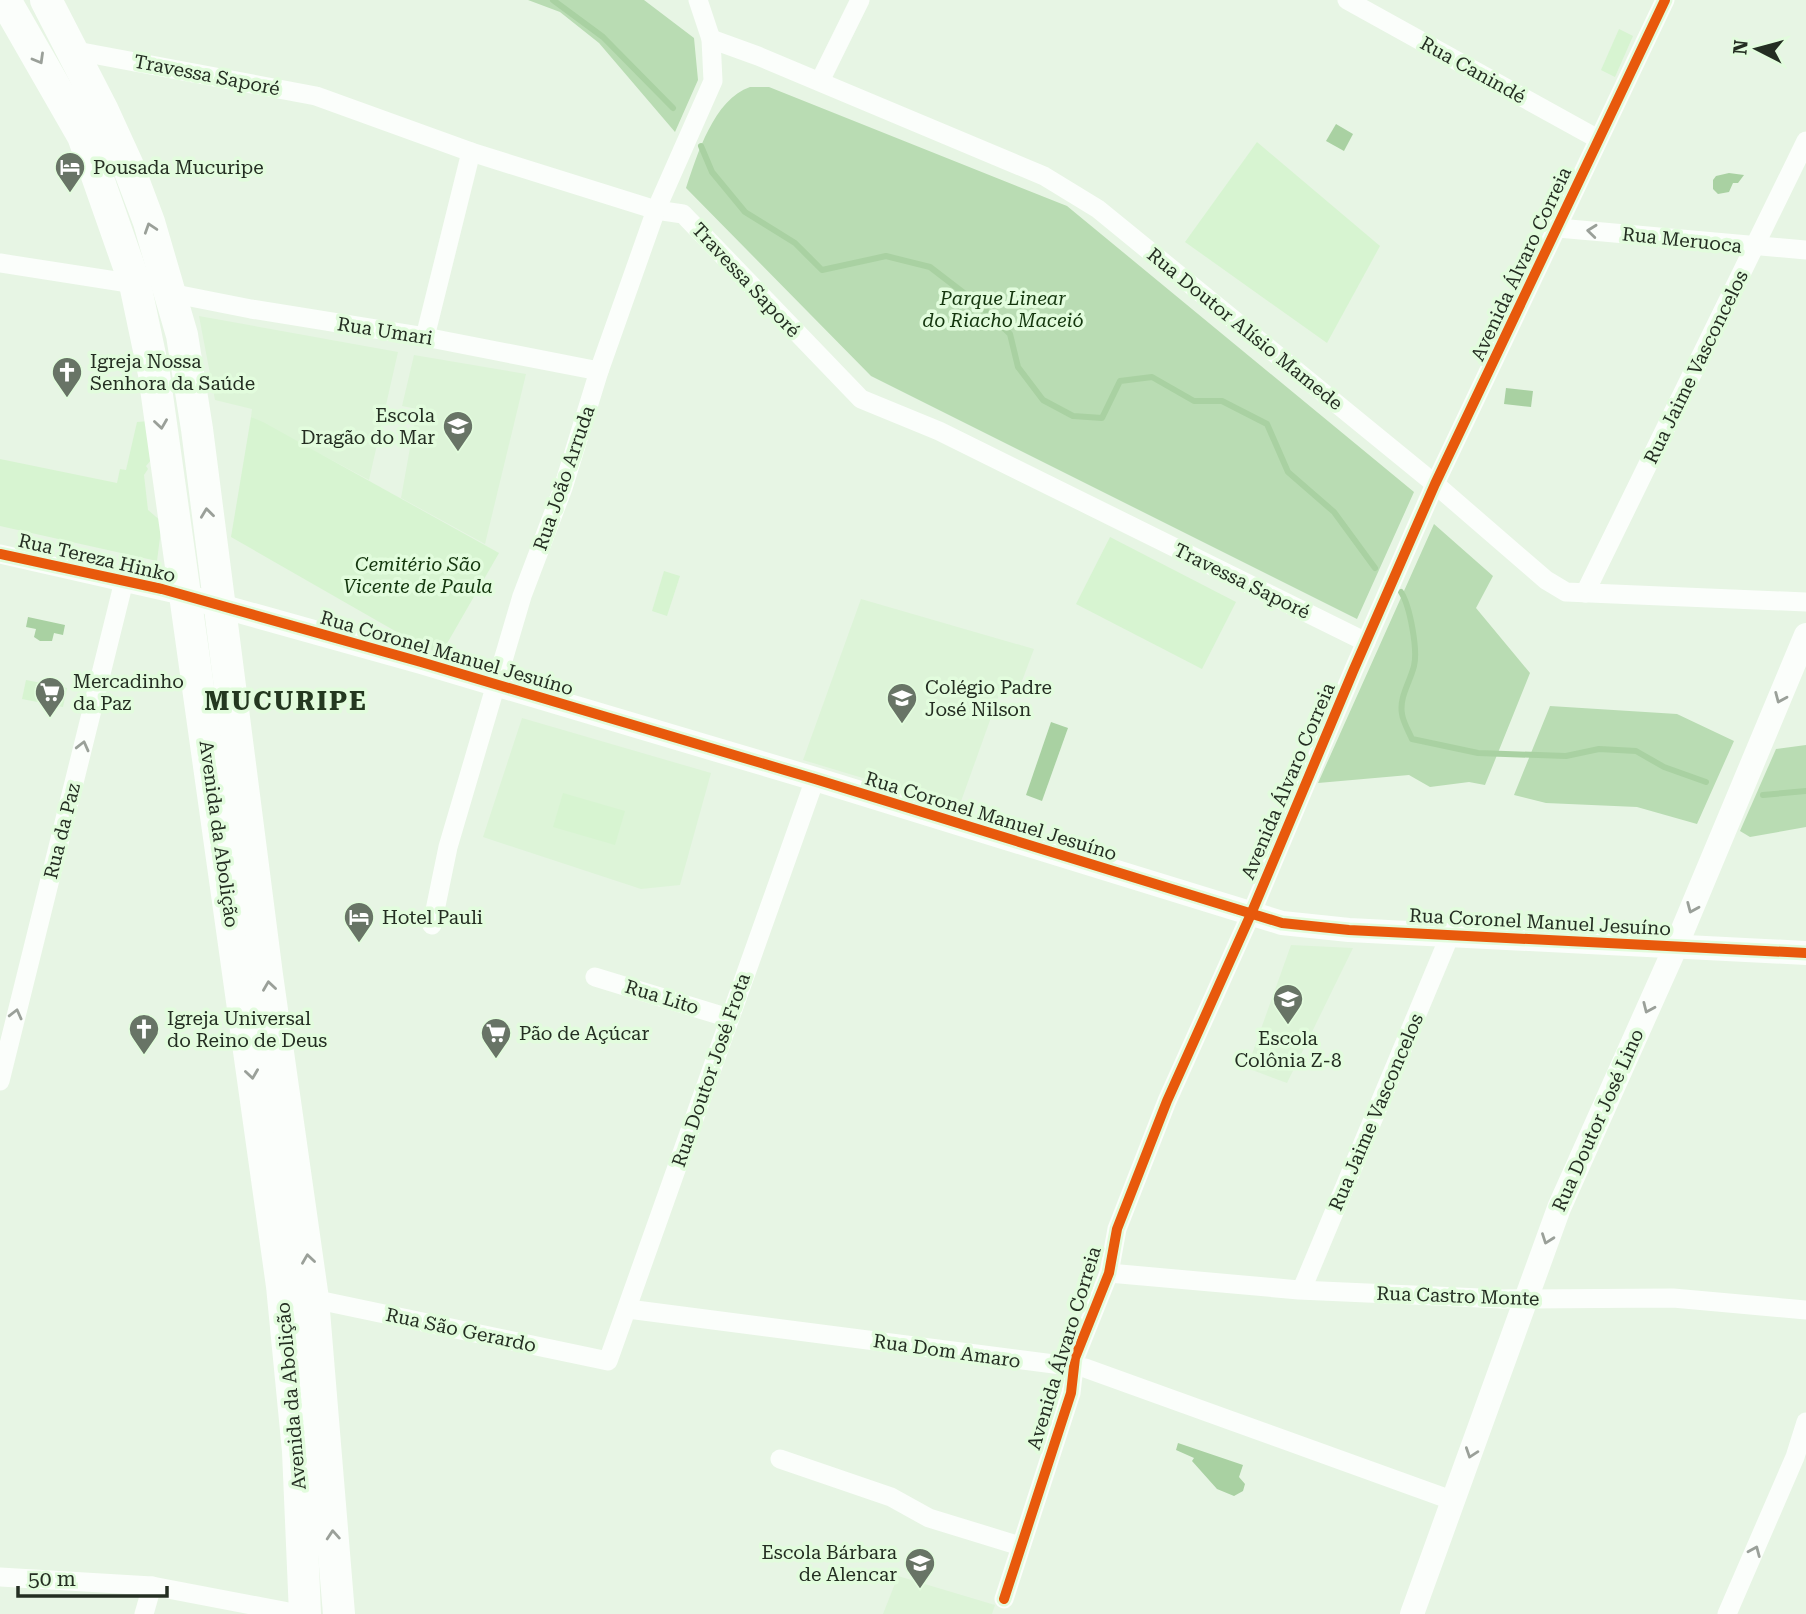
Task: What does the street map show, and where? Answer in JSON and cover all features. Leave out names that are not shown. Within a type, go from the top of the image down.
[{"type":"main road","name":"Avenida da Abolição","points":[[5,0],[83,136],[135,284],[154,374],[185,596],[313,1299],[339,1614]]},
{"type":"main road","name":"Avenida da Abolição","points":[[46,0],[128,166],[182,335],[219,605],[243,904],[298,1451],[305,1614]]},
{"type":"main road","points":[[99,179],[128,166]]},
{"type":"main road","points":[[282,1286],[313,1299]]},
{"type":"street","points":[[698,0],[711,39]]},
{"type":"street","points":[[820,81],[859,0]]},
{"type":"street","name":"Rua Canindé","points":[[1348,0],[1367,5],[1598,139]]},
{"type":"street","name":"Avenida Álvaro Correia","points":[[1004,1599],[1071,1393],[1075,1358],[1109,1273],[1117,1229],[1152,1139],[1436,484],[1665,0]]},
{"type":"street","name":"Rua Doutor Alísio Mamede","points":[[711,39],[820,81],[1044,176],[1098,209],[1436,484],[1546,580],[1566,592],[1806,602]]},
{"type":"street","name":"Rua João Arruda","points":[[432,925],[448,847],[522,596],[563,488],[599,371],[656,210],[713,81],[711,39]]},
{"type":"street","name":"Travessa Saporé","points":[[71,50],[316,96],[471,152],[656,210],[683,214],[861,399],[939,431],[1366,642]]},
{"type":"street","name":"Rua Jaime Vasconcelos","points":[[1585,593],[1806,141]]},
{"type":"street","points":[[425,337],[471,152]]},
{"type":"street","name":"Rua Meruoca","points":[[1558,228],[1806,250]]},
{"type":"street","points":[[0,263],[135,284]]},
{"type":"street","name":"Rua Umari","points":[[170,293],[425,337],[599,371]]},
{"type":"street","name":"Rua Tereza Hinko","points":[[0,554],[185,596]]},
{"type":"street","name":"Rua da Paz","points":[[0,1081],[124,581]]},
{"type":"street","name":"Rua Coronel Manuel Jesuíno","points":[[185,596],[815,779],[1282,923],[1349,930],[1806,953]]},
{"type":"street","name":"Rua Doutor José Lino","points":[[1412,1614],[1559,1208],[1676,946],[1806,635]]},
{"type":"street","name":"Rua Doutor José Frota","points":[[608,1361],[815,779]]},
{"type":"street","name":"Rua Jaime Vasconcelos","points":[[1302,1290],[1450,935]]},
{"type":"street","name":"Rua Lito","points":[[595,977],[729,1018]]},
{"type":"street","name":"Rua Castro Monte","points":[[1109,1273],[1302,1290],[1525,1299],[1673,1298],[1806,1310]]},
{"type":"street","name":"Rua São Gerardo","points":[[313,1299],[608,1361]]},
{"type":"street","name":"Rua Dom Amaro","points":[[628,1309],[1085,1368],[1454,1501]]},
{"type":"street","points":[[1727,1614],[1796,1457],[1806,1422]]},
{"type":"street","points":[[780,1459],[891,1497],[929,1518],[1020,1546]]},
{"type":"street","points":[[0,1577],[152,1586],[299,1614]]},
{"type":"street","points":[[144,1614],[152,1586]]},
{"type":"shaded area","points":[[1336,124],[1353,134],[1344,151],[1326,141]]},
{"type":"shaded area","points":[[1729,173],[1744,175],[1738,183],[1733,183],[1729,192],[1718,194],[1713,189],[1713,180],[1716,176]]},
{"type":"shaded area","points":[[199,316],[398,352],[369,480],[251,417],[252,409],[215,400]]},
{"type":"shaded area","name":"Escola Dragão do Mar","points":[[414,355],[526,374],[485,544],[401,498],[417,409],[402,406]]},
{"type":"shaded area","points":[[1506,388],[1533,391],[1531,407],[1504,404]]},
{"type":"shaded area","name":"Colégio Padre José Nilson","points":[[861,599],[1034,649],[1019,689],[1003,684],[959,807],[803,760]]},
{"type":"shaded area","points":[[28,617],[65,625],[63,635],[54,633],[52,641],[40,641],[34,637],[36,629],[26,627]]},
{"type":"shaded area","points":[[522,718],[711,773],[680,885],[641,889],[483,837]]},
{"type":"shaded area","points":[[1051,722],[1068,728],[1042,801],[1026,795]]},
{"type":"shaded area","name":"Escola Colônia Z-8","points":[[1291,945],[1353,948],[1287,1083],[1247,1068]]},
{"type":"shaded area","points":[[1178,1443],[1243,1465],[1239,1477],[1245,1484],[1243,1491],[1234,1496],[1217,1489],[1192,1461],[1194,1458],[1176,1450]]},
{"type":"shaded area","name":"Escola Bárbara de Alencar","points":[[898,1576],[995,1605],[992,1614],[883,1614]]},
{"type":"green space","points":[[528,0],[644,0],[694,38],[698,80],[675,132],[599,43],[560,12]]},
{"type":"green space","points":[[1619,29],[1633,36],[1615,77],[1601,70]]},
{"type":"green space","name":"Parque Linear do Riacho Maceió","points":[[750,87],[769,87],[1067,206],[1414,492],[1357,619],[871,376],[686,188],[702,145],[717,116],[737,93]]},
{"type":"green space","points":[[1257,142],[1380,246],[1327,343],[1185,242]]},
{"type":"green space","name":"Cemitério São Vicente de Paula","points":[[251,417],[499,553],[441,654],[423,647],[231,537]]},
{"type":"green space","points":[[149,421],[156,454],[146,466],[148,469],[144,475],[148,510],[162,522],[157,561],[0,526],[0,459],[117,483],[120,469],[126,470],[137,422]]},
{"type":"green space","points":[[1434,524],[1493,576],[1476,608],[1530,673],[1485,785],[1469,782],[1430,787],[1409,775],[1318,783]]},
{"type":"green space","points":[[1110,537],[1236,602],[1202,669],[1076,604]]},
{"type":"green space","points":[[664,571],[680,576],[667,616],[652,611]]},
{"type":"green space","points":[[26,680],[67,688],[63,707],[22,699]]},
{"type":"green space","points":[[1550,706],[1677,714],[1734,741],[1697,824],[1637,807],[1546,803],[1514,795]]},
{"type":"green space","points":[[1806,745],[1806,827],[1750,837],[1740,831],[1776,749]]},
{"type":"green space","points":[[563,793],[625,811],[615,845],[553,827]]},
{"type":"waterway","points":[[553,0],[603,37],[673,108]]},
{"type":"waterway","points":[[701,146],[712,172],[745,212],[795,243],[822,270],[886,256],[930,267],[982,307],[1010,334],[1018,367],[1043,400],[1073,416],[1102,418],[1120,381],[1152,377],[1194,401],[1222,401],[1267,424],[1288,472],[1334,512],[1375,568]]},
{"type":"waterway","points":[[1401,592],[1410,617],[1415,650],[1414,666],[1401,708],[1412,739],[1478,753],[1566,756],[1599,749],[1636,751],[1664,767],[1706,782]]},
{"type":"waterway","points":[[1763,795],[1806,791]]},
{"type":"cycle path","points":[[1004,1599],[1071,1393],[1075,1358],[1109,1273],[1117,1229],[1167,1101],[1251,914],[1435,484],[1665,0]]},
{"type":"cycle path","points":[[0,554],[162,589],[421,662],[815,779],[1282,923],[1349,930],[1806,953]]},
{"type":"place","name":"Pousada Mucuripe","points":[[70,194]]},
{"type":"place","name":"Igreja Nossa Senhora da Saúde","points":[[67,399]]},
{"type":"place","name":"Escola Dragão do Mar","points":[[458,453]]},
{"type":"place","name":"Mercadinho da Paz","points":[[50,719]]},
{"type":"place","name":"Colégio Padre José Nilson","points":[[902,725]]},
{"type":"place","name":"Hotel Pauli","points":[[359,944]]},
{"type":"place","name":"Escola Colônia Z-8","points":[[1288,1026]]},
{"type":"place","name":"Igreja Universal do Reino de Deus","points":[[144,1056]]},
{"type":"place","name":"Pão de Açúcar","points":[[496,1060]]},
{"type":"place","name":"Escola Bárbara de Alencar","points":[[920,1590]]},
{"type":"district","name":"MUCURIPE","points":[[286,701]]}]
